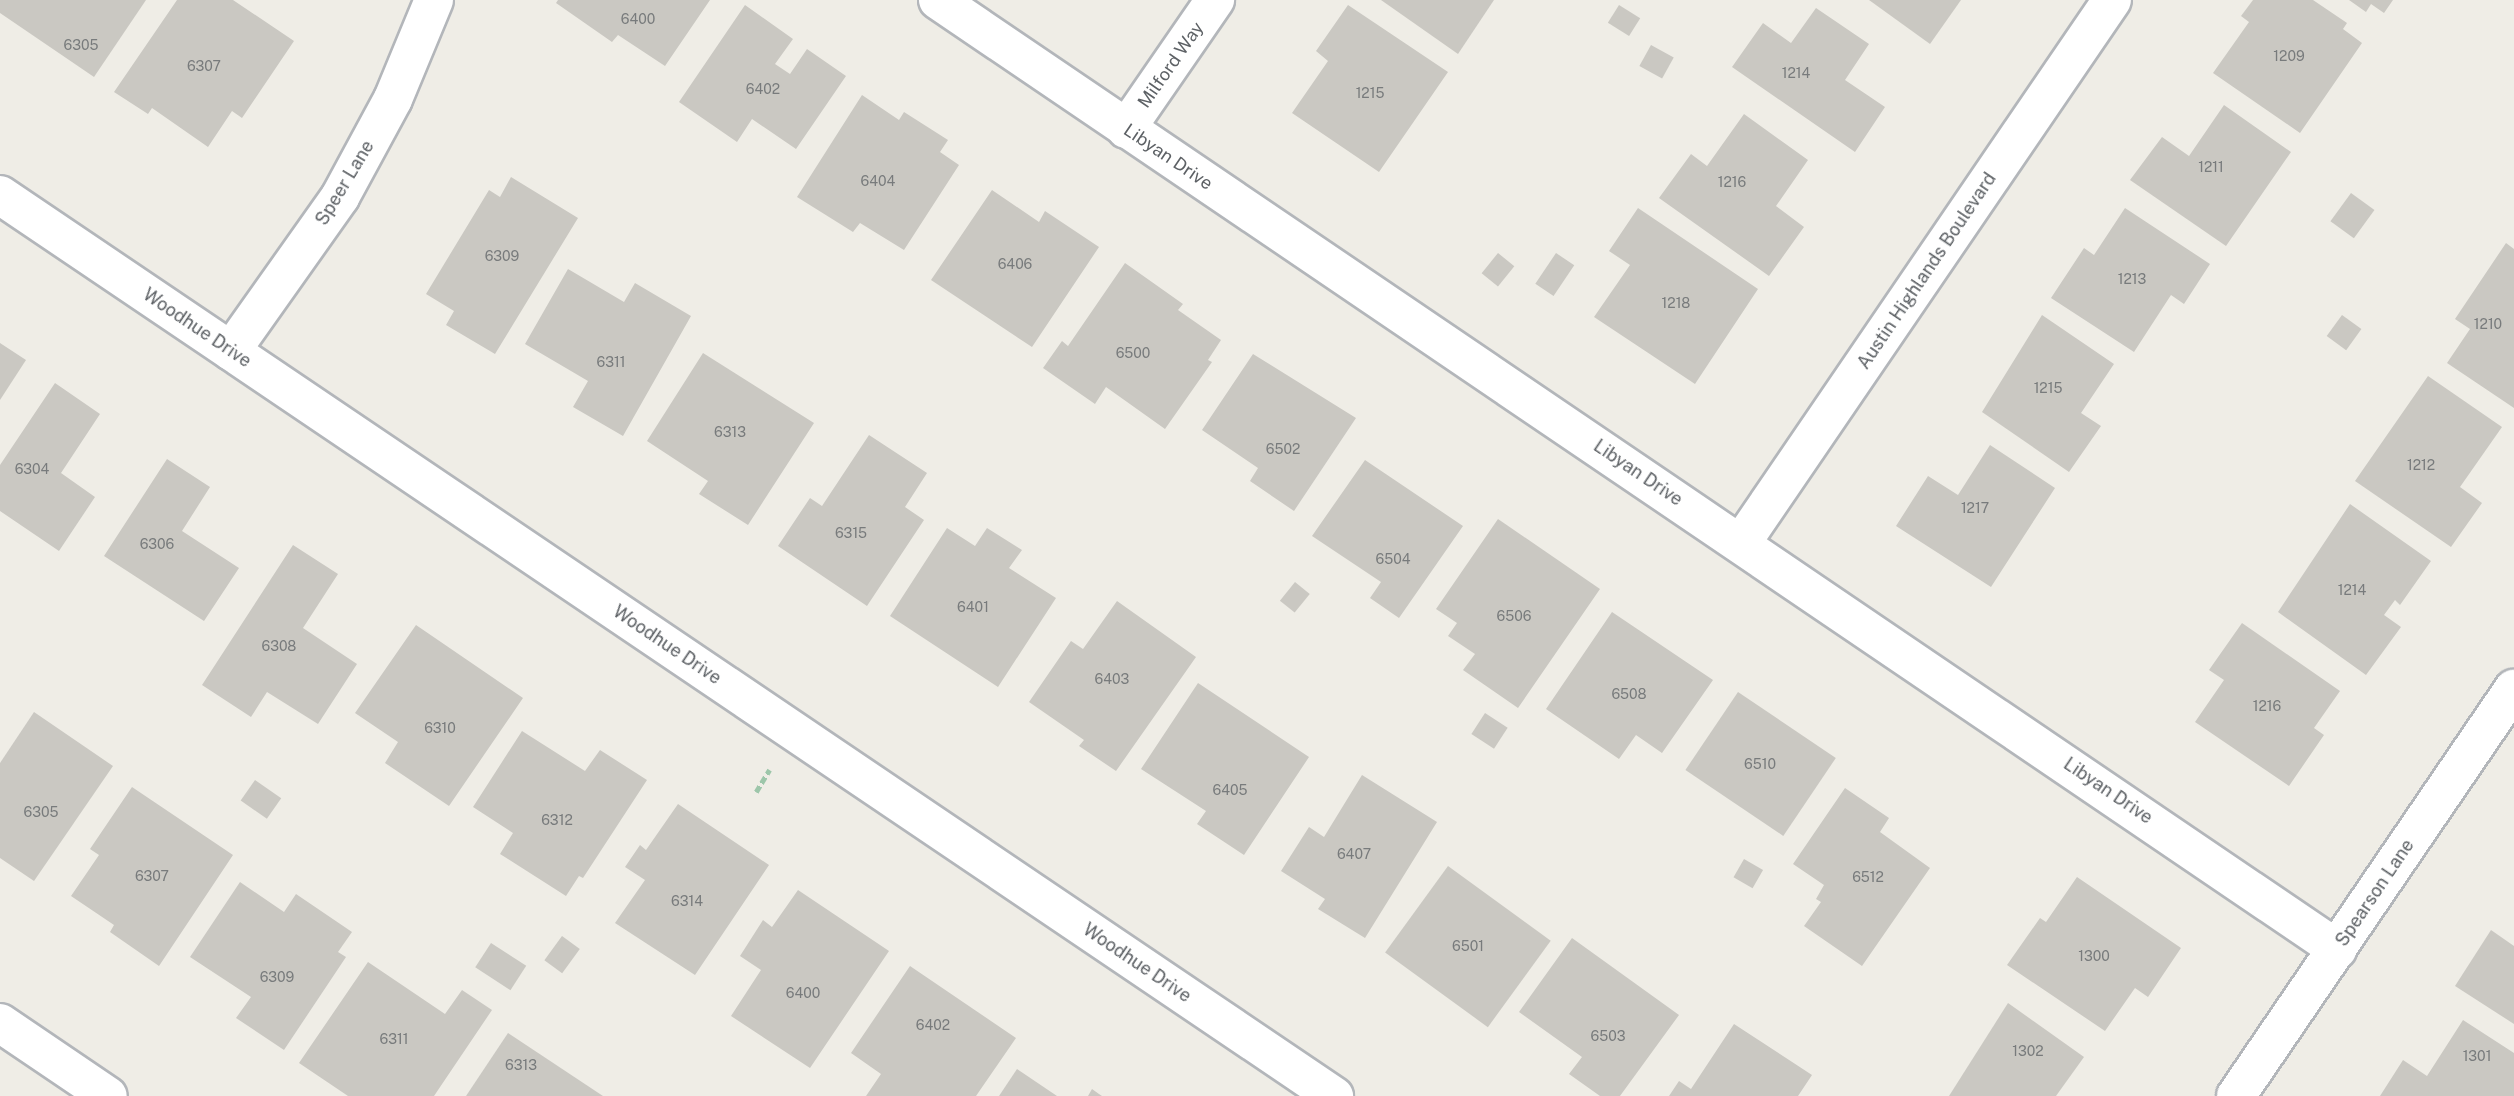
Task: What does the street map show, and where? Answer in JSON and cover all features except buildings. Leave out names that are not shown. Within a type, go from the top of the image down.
[{"type":"street","name":"Speer Lane","points":[[231,351],[340,197],[393,99],[434,0]]},
{"type":"street","name":"Libyan Drive","points":[[938,0],[1742,542],[2337,949]]},
{"type":"street","name":"Milford Way","points":[[1126,129],[1215,0]]},
{"type":"street","name":"Austin Highlands Boulevard","points":[[1742,542],[2112,0]]},
{"type":"street","name":"Woodhue Drive","points":[[0,195],[1334,1096]]},
{"type":"street","name":"Spearson Lane","points":[[2236,1096],[2514,689]]},
{"type":"street","points":[[0,1023],[108,1096]]}]
